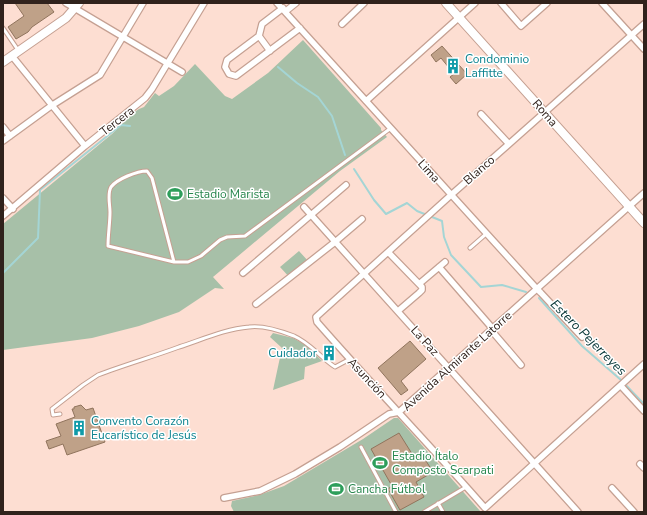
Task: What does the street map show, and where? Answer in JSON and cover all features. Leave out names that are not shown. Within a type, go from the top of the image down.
[{"type":"street","points":[[66,3],[77,6],[122,36],[182,72]]},
{"type":"street","points":[[3,141],[51,106],[100,75],[143,3]]},
{"type":"street","name":"Tercera","points":[[3,216],[85,146],[145,98],[204,3]]},
{"type":"street","name":"Lima","points":[[277,3],[536,289],[542,292],[582,337]]},
{"type":"street","points":[[296,3],[262,24],[259,36],[227,60],[225,63],[226,70],[229,74],[236,76],[300,28]]},
{"type":"street","points":[[342,24],[364,3]]},
{"type":"street","name":"Roma","points":[[446,3],[644,223]]},
{"type":"street","points":[[366,101],[476,3]]},
{"type":"street","points":[[501,3],[521,26],[547,3]]},
{"type":"street","points":[[602,3],[644,49]]},
{"type":"street","points":[[3,62],[66,18],[77,6]]},
{"type":"street","name":"Blanco","points":[[316,317],[430,213],[644,24]]},
{"type":"street","points":[[259,36],[270,51]]},
{"type":"street","points":[[15,54],[51,106],[85,146]]},
{"type":"street","points":[[481,114],[509,144]]},
{"type":"street","points":[[3,127],[10,136]]},
{"type":"street","points":[[243,273],[346,185]]},
{"type":"street","name":"Avenida Almirante Latorre","points":[[224,498],[260,491],[295,474],[340,447],[389,414],[399,412],[644,193]]},
{"type":"street","points":[[3,198],[13,209]]},
{"type":"street","name":"La Paz","points":[[304,207],[578,512]]},
{"type":"street","points":[[256,304],[362,219]]},
{"type":"street","points":[[388,252],[422,287],[422,290],[398,311]]},
{"type":"street","points":[[419,284],[445,262]]},
{"type":"street","points":[[439,267],[521,365]]},
{"type":"street","name":"Asunción","points":[[316,317],[317,322],[484,508],[534,464]]},
{"type":"street","points":[[534,464],[644,364]]},
{"type":"street","points":[[623,384],[644,411]]},
{"type":"street","points":[[612,488],[634,512]]},
{"type":"lane","points":[[3,28],[15,54]]},
{"type":"lane","points":[[174,262],[152,178],[147,171],[140,171],[117,182],[112,186],[109,193],[110,212],[108,246],[174,262],[188,262],[201,256],[220,240],[227,237],[245,236],[391,128]]},
{"type":"lane","points":[[470,248],[486,234]]},
{"type":"lane","points":[[60,414],[53,415],[52,409],[98,375],[217,334],[243,327],[251,326],[277,330],[305,341],[335,367],[350,359]]},
{"type":"lane","points":[[361,447],[396,512]]},
{"type":"lane","points":[[424,512],[466,487]]},
{"type":"lane","points":[[438,504],[443,512]]},
{"type":"green space","name":"Estadio Marista","points":[[303,40],[381,128],[387,137],[340,171],[213,277],[224,289],[215,288],[179,312],[139,326],[92,338],[3,350],[3,224],[112,134],[133,113],[144,107],[155,93],[159,96],[174,86],[195,64],[225,96],[232,99],[268,73]]},
{"type":"green space","points":[[299,251],[309,262],[291,279],[280,267]]},
{"type":"green space","points":[[273,333],[293,338],[306,345],[322,361],[305,367],[304,379],[273,390],[282,348],[270,337]]},
{"type":"green space","name":"Estadio Ítalo Composto Scarpati","points":[[394,418],[398,418],[481,512],[234,512],[231,506],[232,501],[259,495],[284,486],[363,439]]},
{"type":"building","points":[[15,3],[47,3],[54,12],[32,27],[28,32],[16,39],[8,27],[24,16]]},
{"type":"building","name":"Condominio Laffitte","points":[[442,46],[467,74],[456,84],[450,77],[454,74],[441,58],[436,62],[431,55]]},
{"type":"building","points":[[410,341],[426,359],[401,381],[408,390],[401,395],[378,368]]},
{"type":"building","name":"Convento Corazón Eucarístico de Jesús","points":[[81,405],[86,410],[93,408],[105,442],[67,455],[63,444],[49,449],[46,441],[61,436],[56,424],[75,417],[72,409]]},
{"type":"building","points":[[399,433],[414,457],[421,453],[433,472],[416,482],[424,497],[400,510],[388,489],[392,486],[371,449]]},
{"type":"waterway","name":"Estero Pejerreyes","points":[[278,67],[297,83],[318,97],[332,116],[345,155]]},
{"type":"waterway","points":[[3,273],[38,238],[40,190],[121,125],[130,126]]},
{"type":"waterway","name":"Estero Pejerreyes","points":[[354,169],[374,200],[386,214],[407,203],[417,211],[442,221],[444,237],[451,255],[481,287],[502,285],[526,292]]},
{"type":"waterway","name":"Estero Pejerreyes","points":[[539,298],[582,346],[621,380],[644,404]]},
{"type":"place","name":"Condominio Laffitte","points":[[453,66]]},
{"type":"place","name":"Estadio Marista","points":[[175,194]]},
{"type":"place","name":"Cuidador","points":[[329,353]]},
{"type":"place","name":"Convento Corazón Eucarístico de Jesús","points":[[79,428]]},
{"type":"place","name":"Estadio Ítalo Composto Scarpati","points":[[380,463]]},
{"type":"place","name":"Cancha Fútbol","points":[[336,489]]}]
